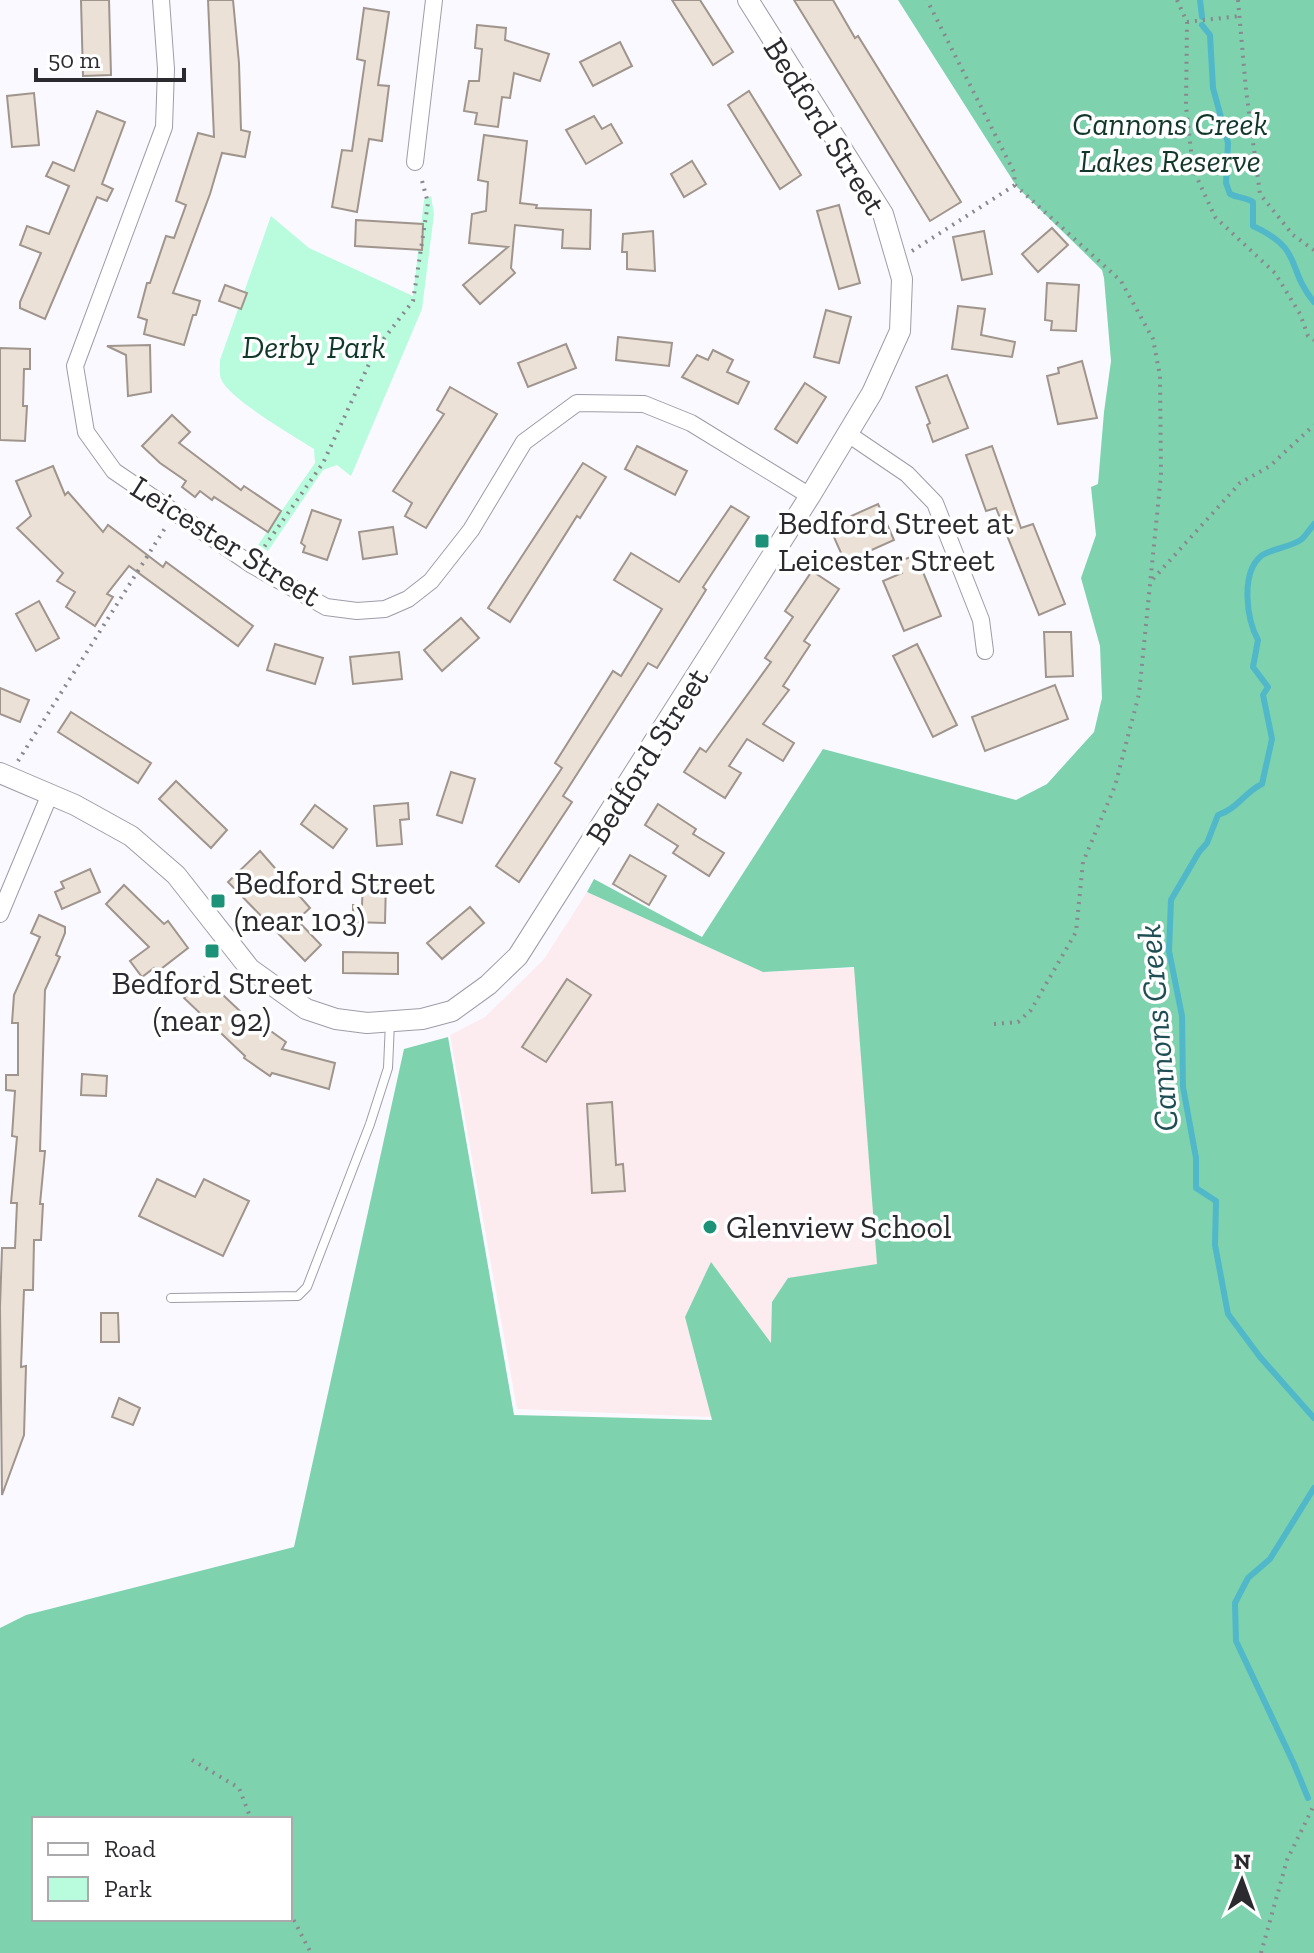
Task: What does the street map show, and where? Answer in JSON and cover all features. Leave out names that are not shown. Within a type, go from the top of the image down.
[{"type":"street","name":"Leicester Street","points":[[161,0],[166,69],[164,127],[75,366],[86,432],[114,471],[252,565],[326,607],[357,611],[385,609],[408,599],[431,581],[471,530],[524,442],[577,403],[644,404],[691,423],[810,496]]},
{"type":"street","points":[[415,162],[434,0]]},
{"type":"street","name":"Bedford Street","points":[[4,774],[106,820],[144,846],[176,875],[250,969],[306,1009],[336,1019],[367,1023],[422,1019],[452,1011],[488,985],[518,956],[848,434],[872,393],[900,331],[902,279],[883,214],[748,0]]},
{"type":"street","points":[[848,434],[907,474],[935,503],[981,620],[985,651]]},
{"type":"street","points":[[0,914],[50,794]]},
{"type":"lane","points":[[171,1298],[298,1296],[307,1287],[370,1124],[388,1068],[390,1022]]},
{"type":"path","points":[[927,0],[1014,172],[1015,185],[1121,281],[1153,339],[1160,376],[1161,475],[1139,694],[1115,786],[1083,862],[1076,932],[1031,1010],[1018,1022],[994,1024]]},
{"type":"path","points":[[1177,0],[1187,22],[1186,106],[1193,169],[1215,217],[1275,273],[1300,314],[1308,336],[1314,340]]},
{"type":"path","points":[[1238,0],[1260,194],[1293,235],[1314,250]]},
{"type":"path","points":[[1187,22],[1240,16]]},
{"type":"path","points":[[252,565],[323,463],[376,349],[413,301],[428,203],[415,162]]},
{"type":"path","points":[[896,260],[1015,185]]},
{"type":"path","points":[[1151,581],[1240,483],[1270,466],[1314,425]]},
{"type":"path","points":[[4,774],[175,512]]},
{"type":"path","points":[[192,1760],[239,1788],[250,1817]]},
{"type":"path","points":[[1261,1953],[1287,1860],[1314,1805]]},
{"type":"path","points":[[292,1917],[311,1953]]},
{"type":"shaded area","name":"Glenview School","points":[[587,892],[763,972],[854,968],[1012,1091],[858,1363],[709,1417],[517,1409],[450,1035],[485,1017],[544,959]]},
{"type":"green space","name":"Cannons Creek Lakes Reserve","points":[[898,0],[1314,0],[1314,1953],[0,1953],[0,1628],[26,1615],[294,1547],[404,1049],[448,1037],[514,1415],[712,1420],[685,1317],[711,1262],[771,1343],[772,1302],[788,1278],[877,1264],[854,967],[763,972],[587,892],[594,879],[702,937],[823,749],[1016,800],[1047,784],[1094,732],[1102,698],[1100,646],[1081,578],[1096,535],[1091,487],[1098,484],[1111,361],[1102,270],[1017,187]]},
{"type":"green space","name":"Derby Park","points":[[431,196],[434,214],[422,309],[351,476],[337,465],[323,470],[268,551],[258,545],[315,463],[314,449],[236,397],[221,379],[220,360],[271,216],[309,248],[413,296],[424,200]]},
{"type":"building","points":[[81,0],[109,0],[111,75],[83,76]]},
{"type":"building","points":[[208,0],[233,0],[241,130],[250,132],[245,157],[222,153],[173,293],[200,301],[184,345],[144,334],[147,320],[138,317],[147,283],[150,283],[166,236],[174,238],[186,205],[176,201],[198,133],[214,137]]},
{"type":"building","points":[[672,0],[700,0],[733,52],[713,65]]},
{"type":"building","points":[[794,0],[833,0],[961,202],[930,221]]},
{"type":"building","points":[[364,8],[389,12],[378,85],[389,86],[382,141],[369,139],[357,212],[332,207],[342,150],[352,151],[365,61],[357,59]]},
{"type":"building","points":[[477,25],[506,28],[505,40],[549,54],[540,81],[514,73],[510,98],[502,97],[498,127],[475,124],[477,113],[464,111],[469,81],[479,81],[482,49],[475,48]]},
{"type":"building","points":[[620,42],[632,66],[593,86],[580,62]]},
{"type":"building","points":[[749,91],[801,175],[780,189],[728,105]]},
{"type":"building","points":[[34,93],[39,145],[12,147],[7,96]]},
{"type":"building","points":[[97,111],[125,122],[102,184],[113,189],[107,201],[97,197],[45,319],[20,308],[41,253],[20,245],[27,226],[49,234],[69,186],[46,176],[53,162],[74,171]]},
{"type":"building","points":[[594,116],[602,129],[611,124],[622,143],[586,164],[566,130]]},
{"type":"building","points":[[484,135],[527,141],[520,203],[537,205],[536,208],[591,210],[590,249],[562,248],[563,230],[515,225],[511,268],[515,273],[480,304],[463,285],[508,247],[469,243],[472,214],[486,211],[488,182],[478,180]]},
{"type":"building","points":[[692,161],[706,184],[684,197],[671,174]]},
{"type":"building","points":[[839,205],[860,283],[839,289],[817,211]]},
{"type":"building","points":[[356,220],[423,224],[422,250],[355,246]]},
{"type":"building","points":[[1052,228],[1068,245],[1038,272],[1022,254]]},
{"type":"building","points":[[653,231],[655,271],[627,269],[627,252],[622,252],[623,234]]},
{"type":"building","points":[[984,231],[992,274],[962,280],[953,237]]},
{"type":"building","points":[[1047,283],[1079,285],[1076,331],[1051,330],[1052,321],[1045,320]]},
{"type":"building","points":[[225,285],[247,293],[241,309],[219,301]]},
{"type":"building","points":[[958,306],[985,309],[981,335],[1015,342],[1012,357],[952,349]]},
{"type":"building","points":[[826,310],[851,317],[839,363],[814,357]]},
{"type":"building","points":[[618,337],[672,343],[669,366],[616,360]]},
{"type":"building","points":[[566,344],[576,368],[528,387],[518,363]]},
{"type":"building","points":[[150,345],[151,392],[128,396],[126,355],[107,346]]},
{"type":"building","points":[[0,348],[30,349],[30,369],[24,369],[23,406],[27,406],[25,441],[0,440]]},
{"type":"building","points":[[713,350],[733,360],[727,372],[749,382],[738,404],[682,377],[697,355],[708,360]]},
{"type":"building","points":[[1082,361],[1097,418],[1058,424],[1047,376],[1059,373],[1058,368]]},
{"type":"building","points":[[947,375],[968,428],[933,442],[927,425],[930,423],[916,387]]},
{"type":"building","points":[[805,383],[826,397],[797,443],[775,429]]},
{"type":"building","points":[[450,387],[497,414],[426,528],[405,516],[412,503],[393,491],[444,414],[437,410]]},
{"type":"building","points":[[172,415],[190,432],[179,443],[241,490],[244,486],[281,511],[268,532],[214,497],[212,500],[200,491],[195,497],[182,487],[186,481],[142,446]]},
{"type":"building","points":[[637,446],[687,471],[675,495],[625,469]]},
{"type":"building","points":[[992,446],[1021,528],[1033,524],[1065,604],[1039,615],[996,508],[986,511],[966,455]]},
{"type":"building","points":[[583,463],[606,477],[580,518],[577,516],[510,622],[488,608]]},
{"type":"building","points":[[53,466],[65,495],[68,492],[103,532],[108,525],[163,567],[166,562],[253,626],[238,646],[129,566],[107,594],[113,597],[95,626],[66,607],[75,592],[57,581],[63,573],[17,528],[31,516],[16,481]]},
{"type":"building","points":[[878,504],[894,540],[845,562],[829,526]]},
{"type":"building","points":[[731,506],[749,517],[703,587],[706,590],[657,668],[648,663],[563,796],[572,802],[519,882],[496,866],[562,768],[555,763],[613,671],[621,676],[662,609],[614,580],[631,553],[679,582]]},
{"type":"building","points":[[312,510],[341,520],[327,560],[303,552],[305,546],[301,543]]},
{"type":"building","points":[[393,527],[397,554],[363,559],[359,532]]},
{"type":"building","points":[[916,555],[941,616],[904,631],[883,581],[902,573],[897,562]]},
{"type":"building","points":[[812,571],[839,589],[804,641],[810,645],[783,686],[789,690],[763,724],[794,743],[783,761],[747,739],[729,766],[741,773],[725,798],[684,772],[700,748],[706,752],[771,662],[765,658],[793,617],[785,611]]},
{"type":"building","points":[[39,601],[59,638],[36,651],[16,614]]},
{"type":"building","points":[[461,618],[479,638],[442,671],[424,650]]},
{"type":"building","points":[[1044,632],[1071,632],[1073,676],[1046,677]]},
{"type":"building","points":[[275,644],[323,658],[315,684],[267,670]]},
{"type":"building","points":[[917,644],[957,725],[933,737],[893,656]]},
{"type":"building","points":[[399,652],[402,679],[353,684],[350,657]]},
{"type":"building","points":[[1055,685],[1068,719],[985,751],[972,717]]},
{"type":"building","points":[[0,688],[29,700],[20,722],[0,714]]},
{"type":"building","points":[[71,712],[151,763],[138,783],[58,732]]},
{"type":"building","points":[[451,772],[475,779],[462,823],[437,815]]},
{"type":"building","points":[[176,781],[227,830],[211,848],[159,799]]},
{"type":"building","points":[[408,803],[409,819],[400,820],[402,844],[377,846],[374,806]]},
{"type":"building","points":[[658,804],[696,829],[693,834],[724,853],[709,876],[673,853],[678,846],[645,825]]},
{"type":"building","points":[[315,805],[347,829],[333,848],[301,824]]},
{"type":"building","points":[[260,851],[310,908],[297,920],[321,945],[305,961],[228,882]]},
{"type":"building","points":[[630,855],[666,876],[649,905],[613,884]]},
{"type":"building","points":[[90,869],[100,892],[62,909],[55,892],[64,888],[61,882]]},
{"type":"building","points":[[363,881],[386,881],[385,923],[353,922],[353,905],[362,905]]},
{"type":"building","points":[[124,885],[164,924],[168,921],[188,948],[157,972],[154,968],[142,977],[130,961],[149,947],[106,904]]},
{"type":"building","points":[[470,907],[484,923],[442,959],[427,943]]},
{"type":"building","points":[[39,915],[65,927],[65,933],[56,955],[60,957],[45,990],[40,1151],[45,1151],[40,1204],[43,1204],[41,1240],[34,1240],[33,1290],[24,1290],[21,1367],[26,1366],[24,1435],[2,1495],[2,1248],[15,1248],[17,1203],[11,1203],[17,1137],[12,1136],[15,1091],[6,1090],[6,1075],[18,1075],[18,1023],[12,1023],[14,995],[40,937],[31,933]]},
{"type":"building","points":[[343,952],[398,953],[398,974],[343,973]]},
{"type":"building","points":[[204,977],[262,1032],[265,1027],[286,1042],[282,1049],[335,1063],[329,1089],[272,1073],[270,1076],[244,1058],[184,998]]},
{"type":"building","points":[[567,979],[591,995],[546,1062],[522,1047]]},
{"type":"building","points":[[82,1074],[107,1076],[106,1096],[81,1095]]},
{"type":"building","points":[[612,1102],[616,1165],[623,1164],[625,1191],[592,1193],[587,1104]]},
{"type":"building","points":[[157,1179],[195,1197],[204,1179],[249,1201],[223,1256],[139,1216]]},
{"type":"building","points":[[101,1313],[118,1313],[119,1342],[101,1342]]},
{"type":"building","points":[[119,1398],[140,1408],[133,1425],[112,1417]]},
{"type":"waterway","name":"Cannons Creek","points":[[1200,0],[1202,17]]},
{"type":"waterway","name":"Cannons Creek","points":[[1202,25],[1210,35],[1213,88],[1228,143],[1226,183],[1230,194],[1253,202],[1253,226],[1288,251],[1305,290],[1314,302]]},
{"type":"waterway","name":"Cannons Creek","points":[[1314,524],[1298,542],[1261,556],[1250,574],[1249,609],[1258,640],[1253,667],[1268,687],[1263,695],[1272,739],[1262,784],[1218,815],[1207,843],[1171,900],[1169,951],[1182,1016],[1183,1087],[1196,1158],[1196,1188],[1216,1201],[1215,1245],[1228,1314],[1260,1357],[1314,1418]]},
{"type":"waterway","name":"Cannons Creek","points":[[1308,1798],[1236,1641],[1235,1603],[1248,1578],[1270,1559],[1314,1488]]},
{"type":"place","name":"Bedford Street at Leicester Street","points":[[762,541]]},
{"type":"place","name":"Bedford Street (near 103)","points":[[218,901]]},
{"type":"place","name":"Bedford Street (near 92)","points":[[212,951]]},
{"type":"place","name":"Glenview School","points":[[710,1227]]}]
